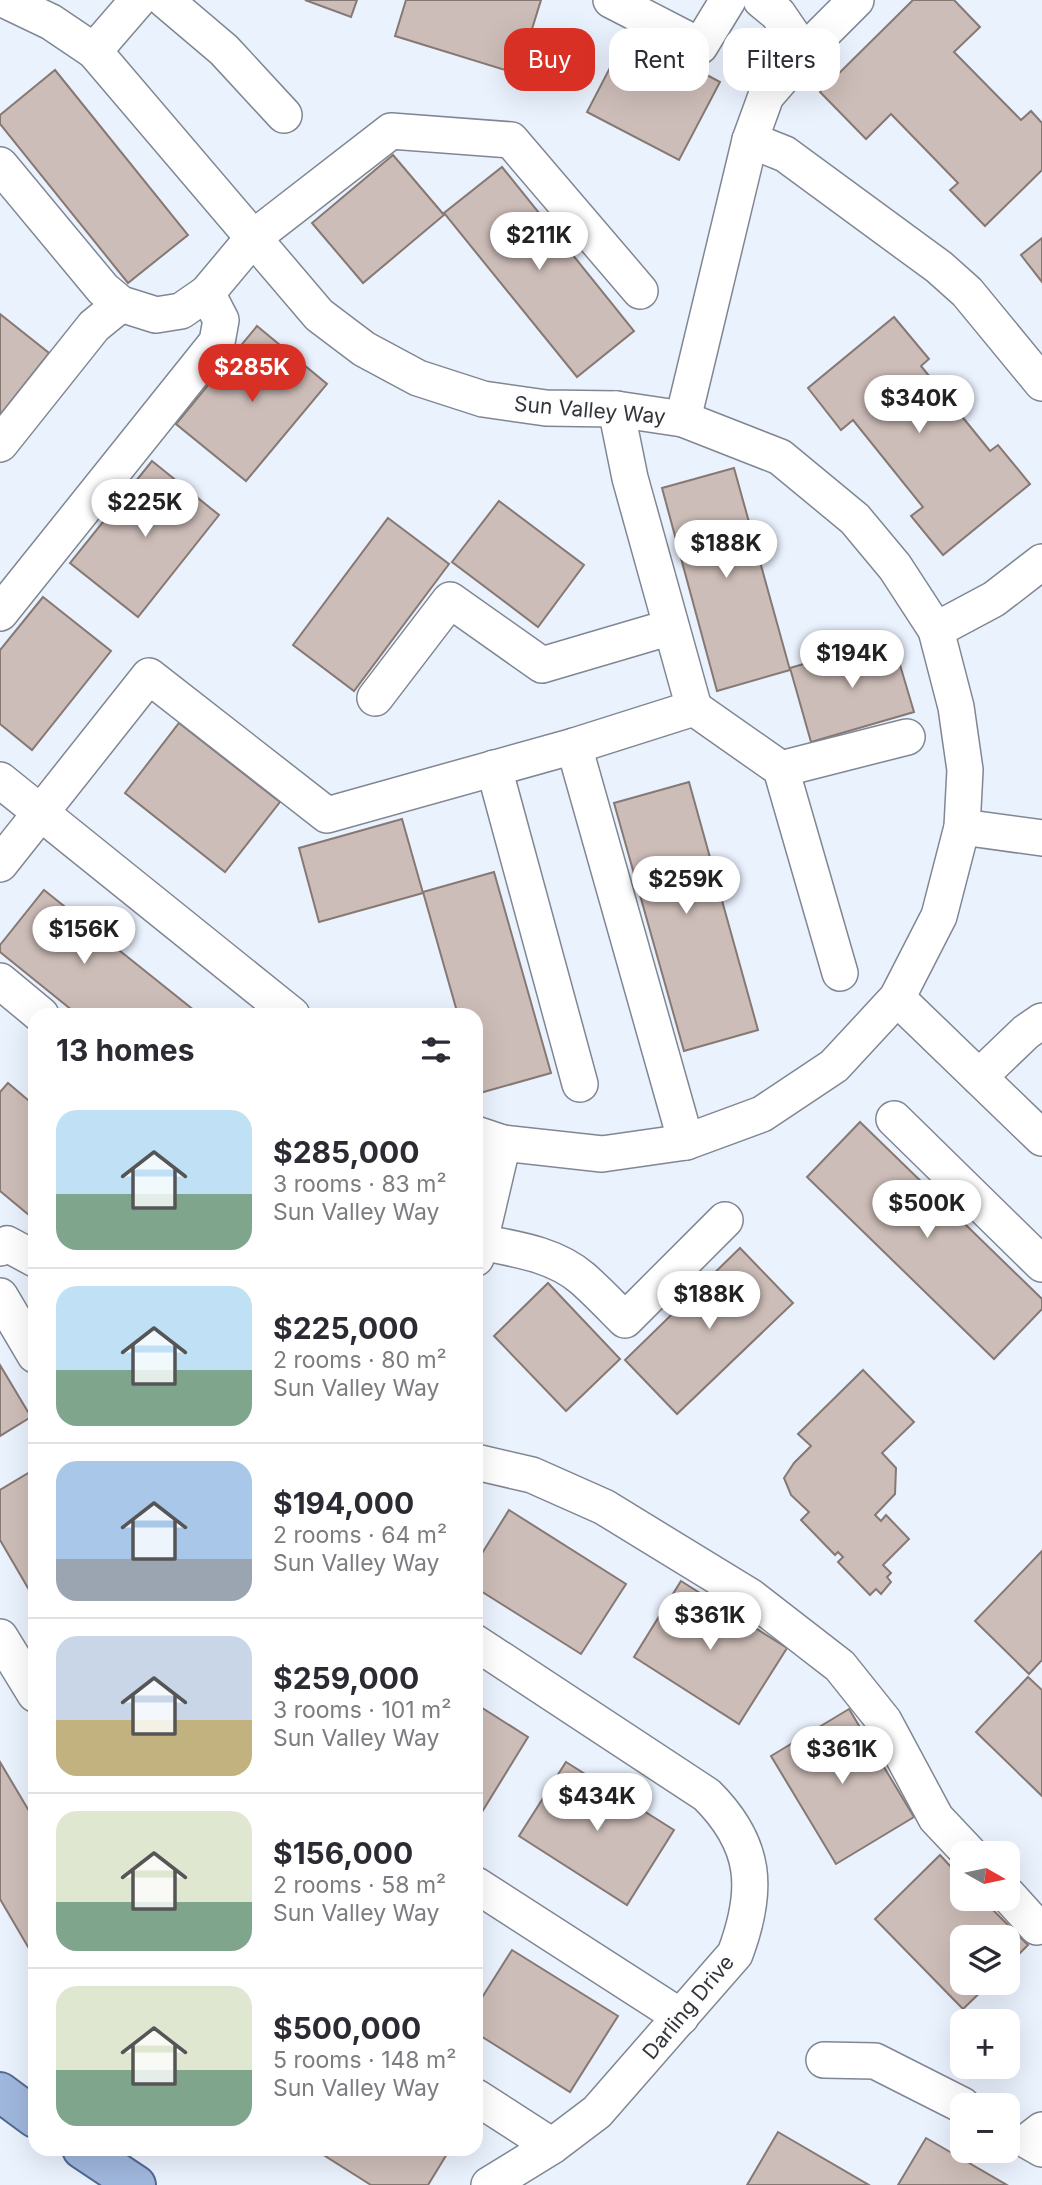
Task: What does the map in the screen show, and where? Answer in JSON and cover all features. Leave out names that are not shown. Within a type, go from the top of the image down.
[{"type":"main road","points":[[0,2092],[28,2113]]},
{"type":"main road","points":[[92,2156],[136,2185]]},
{"type":"street","name":"Sun Valley Way","points":[[5,0],[51,22],[94,51],[319,315],[365,349],[418,378],[483,399],[546,408],[616,410],[683,419],[780,457],[855,519],[895,567],[936,630],[956,707],[965,770],[962,827],[939,916],[897,998],[834,1066],[762,1114],[686,1142],[602,1154],[489,1138]]},
{"type":"street","points":[[94,51],[138,0]]},
{"type":"street","points":[[165,0],[224,50],[284,115]]},
{"type":"street","points":[[611,0],[700,46],[728,0]]},
{"type":"street","points":[[761,0],[778,14],[788,28]]},
{"type":"street","points":[[828,28],[856,0]]},
{"type":"street","points":[[683,419],[750,140],[770,91]]},
{"type":"street","points":[[0,164],[103,289],[121,304],[156,315],[181,311],[207,293],[253,238],[391,131],[511,140],[640,291]]},
{"type":"street","points":[[750,140],[785,154],[939,267],[967,292],[1042,383]]},
{"type":"street","points":[[0,613],[217,342],[221,320],[207,293]]},
{"type":"street","points":[[0,444],[94,326],[121,304]]},
{"type":"street","points":[[616,410],[630,478],[694,708],[781,769],[840,973]]},
{"type":"street","points":[[936,630],[994,598],[1042,562]]},
{"type":"street","points":[[375,698],[450,600],[542,665],[671,627]]},
{"type":"street","points":[[0,864],[149,676],[327,815],[574,746],[694,708]]},
{"type":"street","points":[[781,769],[906,737]]},
{"type":"street","points":[[574,746],[686,1142]]},
{"type":"street","points":[[494,768],[580,1084]]},
{"type":"street","points":[[0,780],[283,1008]]},
{"type":"street","points":[[962,827],[1042,838]]},
{"type":"street","points":[[0,981],[33,1008]]},
{"type":"street","points":[[897,998],[1042,1138]]},
{"type":"street","points":[[979,1077],[1026,1032],[1042,1021]]},
{"type":"street","points":[[894,1119],[1042,1264]]},
{"type":"street","points":[[483,1199],[489,1138]]},
{"type":"street","points":[[483,1250],[528,1252],[558,1263],[580,1276],[625,1321],[725,1220]]},
{"type":"street","points":[[0,1248],[7,1244],[28,1255]]},
{"type":"street","points":[[0,1296],[28,1343]]},
{"type":"street","points":[[483,1464],[532,1475],[604,1507],[751,1597],[840,1666],[884,1721],[936,1818],[958,1841]]},
{"type":"street","points":[[0,1637],[28,1683]]},
{"type":"street","name":"Darling Drive","points":[[483,1648],[707,1795],[726,1814],[739,1836],[750,1867],[746,1927],[735,1954],[597,2112],[552,2146],[489,2185]]},
{"type":"street","points":[[483,1890],[681,2017]]},
{"type":"street","points":[[1020,1908],[1037,1927]]},
{"type":"street","points":[[824,2060],[875,2060],[950,2099]]},
{"type":"street","points":[[483,2102],[552,2146]]},
{"type":"building","points":[[305,0],[357,0],[351,17]]},
{"type":"building","points":[[406,0],[541,0],[532,28],[504,28],[504,70],[395,36]]},
{"type":"building","points":[[913,0],[954,0],[980,27],[954,52],[1021,120],[1031,111],[1042,123],[1042,170],[985,226],[950,190],[958,183],[891,114],[866,139],[820,92],[840,91],[840,72]]},
{"type":"building","points":[[55,70],[188,235],[128,283],[0,124],[0,115]]},
{"type":"building","points":[[609,70],[609,91],[709,91],[709,76],[720,82],[679,160],[587,112]]},
{"type":"building","points":[[393,155],[444,215],[363,283],[312,223]]},
{"type":"building","points":[[502,167],[634,331],[577,377],[444,213]]},
{"type":"building","points":[[1042,238],[1042,282],[1021,255]]},
{"type":"building","points":[[0,314],[49,353],[0,415]]},
{"type":"building","points":[[894,317],[929,359],[921,366],[990,451],[998,445],[1030,484],[943,555],[911,516],[923,507],[853,420],[841,430],[808,388]]},
{"type":"building","points":[[257,326],[327,384],[246,481],[176,424]]},
{"type":"building","points":[[152,461],[219,515],[138,617],[70,563]]},
{"type":"building","points":[[734,468],[790,670],[717,691],[662,488]]},
{"type":"building","points":[[499,501],[584,565],[538,627],[452,562]]},
{"type":"building","points":[[388,518],[449,564],[354,691],[293,645]]},
{"type":"building","points":[[43,597],[111,651],[32,750],[0,724],[0,650]]},
{"type":"building","points":[[892,638],[914,712],[811,742],[790,668]]},
{"type":"building","points":[[179,723],[280,802],[225,872],[125,793]]},
{"type":"building","points":[[689,782],[758,1030],[684,1051],[614,803]]},
{"type":"building","points":[[402,819],[423,893],[319,922],[299,848]]},
{"type":"building","points":[[494,872],[551,1073],[483,1092],[483,1008],[456,1008],[423,892]]},
{"type":"building","points":[[44,890],[191,1008],[69,1008],[0,952],[0,945]]},
{"type":"building","points":[[8,1083],[28,1100],[28,1214],[0,1191],[0,1092]]},
{"type":"building","points":[[860,1122],[1042,1299],[1042,1309],[994,1359],[807,1177]]},
{"type":"building","points":[[740,1248],[793,1303],[677,1414],[625,1360]]},
{"type":"building","points":[[548,1283],[620,1359],[566,1411],[494,1336]]},
{"type":"building","points":[[0,1365],[28,1412],[28,1419],[0,1436]]},
{"type":"building","points":[[863,1370],[914,1422],[882,1453],[896,1468],[895,1494],[875,1515],[881,1521],[886,1515],[909,1539],[883,1565],[891,1573],[887,1577],[891,1582],[881,1594],[876,1589],[870,1595],[838,1562],[843,1557],[838,1552],[835,1555],[801,1520],[809,1512],[791,1495],[784,1478],[811,1446],[798,1434]]},
{"type":"building","points":[[28,1473],[28,1588],[0,1540],[0,1490]]},
{"type":"building","points":[[509,1510],[626,1584],[581,1654],[483,1592],[483,1552]]},
{"type":"building","points":[[1042,1551],[1042,1660],[1029,1674],[975,1621]]},
{"type":"building","points":[[681,1581],[787,1648],[739,1724],[634,1657]]},
{"type":"building","points":[[1028,1677],[1042,1690],[1042,1796],[976,1732]]},
{"type":"building","points":[[483,1708],[528,1737],[483,1810]]},
{"type":"building","points":[[849,1709],[914,1817],[836,1864],[771,1756]]},
{"type":"building","points":[[0,1762],[28,1809],[28,1947],[0,1899]]},
{"type":"building","points":[[566,1762],[674,1830],[627,1905],[519,1836]]},
{"type":"building","points":[[940,1855],[950,1866],[950,1911],[994,1911],[1008,1925],[950,1925],[950,1995],[978,1995],[963,2009],[875,1919]]},
{"type":"building","points":[[1020,1937],[1028,1945],[1020,1953]]},
{"type":"building","points":[[512,1950],[618,2016],[570,2092],[483,2037],[483,1996]]},
{"type":"building","points":[[778,2132],[869,2185],[747,2185]]},
{"type":"building","points":[[926,2138],[950,2152],[950,2163],[969,2163],[1007,2185],[898,2185]]},
{"type":"building","points":[[325,2156],[446,2156],[428,2185],[371,2185]]}]
